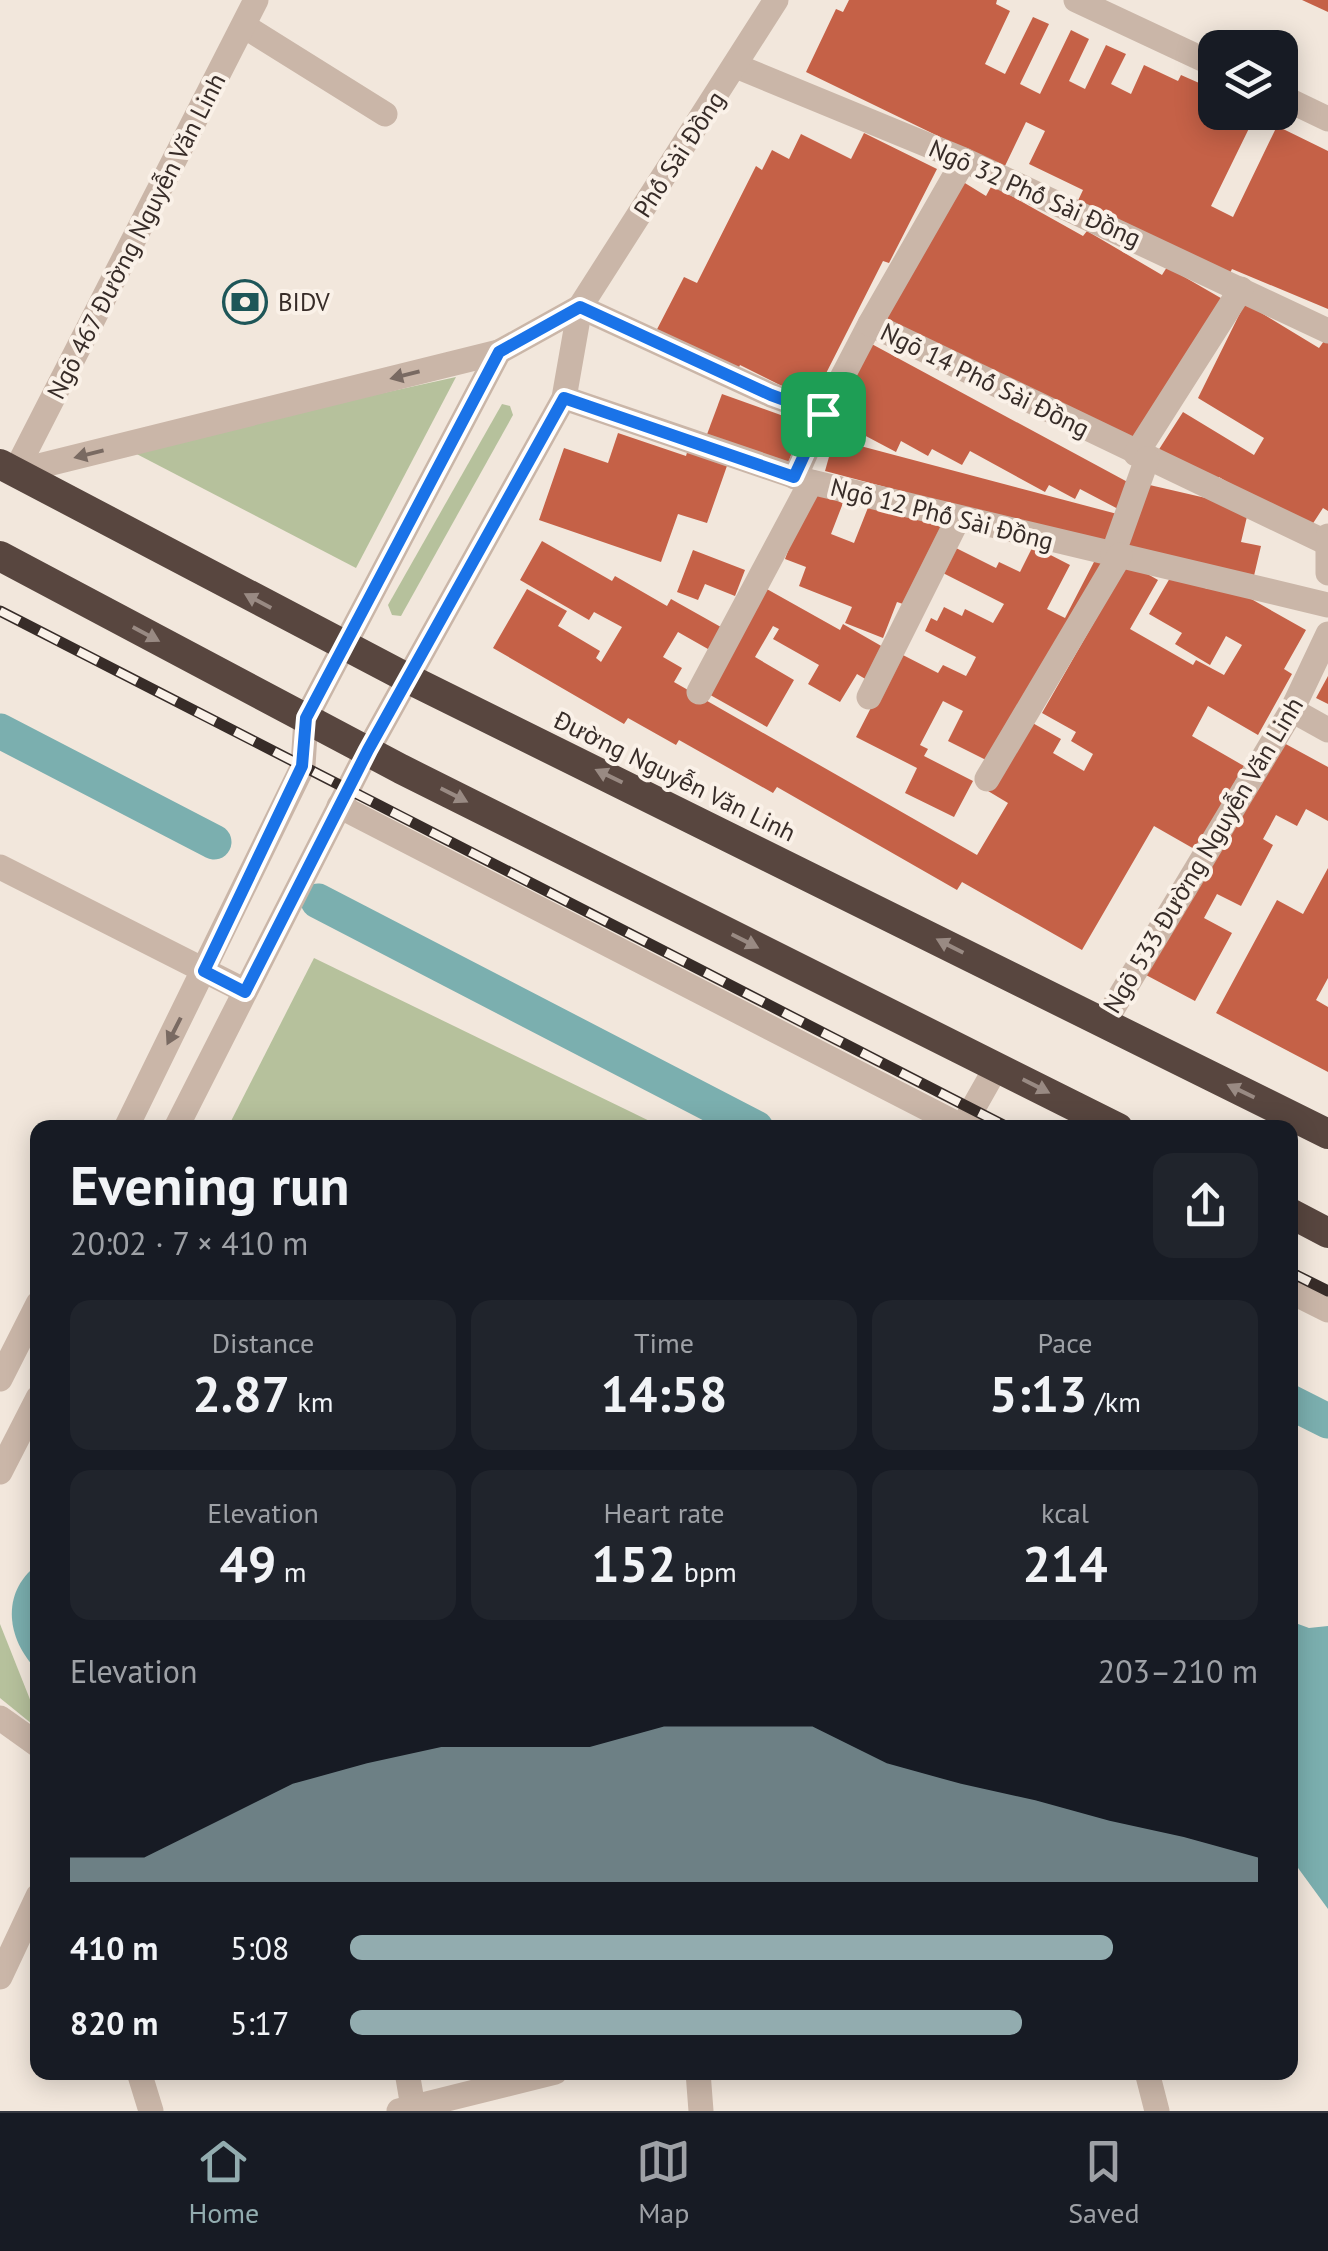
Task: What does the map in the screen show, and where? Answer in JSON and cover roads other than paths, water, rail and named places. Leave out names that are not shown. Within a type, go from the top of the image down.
[{"type":"highway","name":"Đường Nguyễn Văn Linh","points":[[8,468],[410,679],[1328,1134]]},
{"type":"highway","points":[[0,556],[368,750],[1102,1120]]},
{"type":"highway","points":[[1298,1218],[1328,1232]]},
{"type":"street","name":"Ngõ 467 Đường Nguyễn Văn Linh","points":[[8,468],[256,0]]},
{"type":"street","name":"Phố Sài Đồng","points":[[180,1120],[368,750],[564,398],[580,307],[776,0]]},
{"type":"street","points":[[1076,0],[1198,58]]},
{"type":"street","points":[[244,26],[384,114]]},
{"type":"street","name":"Ngõ 32 Phố Sài Đồng","points":[[736,66],[964,160],[1328,331]]},
{"type":"street","points":[[1298,104],[1328,118]]},
{"type":"street","name":"Ngõ 14 Phố Sài Đồng","points":[[699,692],[803,480],[823,414],[964,160]]},
{"type":"street","points":[[987,779],[1116,554],[1141,456],[1240,289]]},
{"type":"street","points":[[580,307],[771,395],[823,414]]},
{"type":"street","name":"Phố Sài Đồng","points":[[8,468],[499,352],[580,307]]},
{"type":"street","name":"Ngõ 14 Phố Sài Đồng","points":[[870,324],[1141,456],[1326,539]]},
{"type":"street","points":[[130,1120],[302,766],[306,718],[499,352]]},
{"type":"street","name":"Ngõ 12 Phố Sài Đồng","points":[[564,398],[803,480],[1328,605]]},
{"type":"street","points":[[869,697],[958,519]]},
{"type":"street","points":[[1326,539],[1328,574]]},
{"type":"street","name":"Ngõ 533 Đường Nguyễn Văn Linh","points":[[1104,1023],[1292,710],[1328,634]]},
{"type":"street","points":[[1292,710],[1328,730]]},
{"type":"street","points":[[339,806],[950,1120]]},
{"type":"street","points":[[0,866],[245,992]]},
{"type":"street","points":[[968,1120],[997,1066]]},
{"type":"street","points":[[1298,1295],[1328,1310]]},
{"type":"street","points":[[0,1379],[30,1320]]},
{"type":"street","points":[[0,1472],[30,1414]]},
{"type":"street","points":[[0,1718],[30,1739]]},
{"type":"street","points":[[0,1977],[30,1913]]},
{"type":"street","points":[[141,2080],[151,2111]]},
{"type":"street","points":[[407,2080],[406,2109],[521,2080]]},
{"type":"street","points":[[699,2080],[701,2111]]},
{"type":"street","points":[[1149,2080],[1157,2111]]},
{"type":"street","points":[[504,2084],[508,2111]]},
{"type":"water","points":[[30,1571],[30,1662],[19,1645],[12,1617],[17,1589]]},
{"type":"water","points":[[1298,1624],[1309,1628],[1328,1626],[1328,1909],[1298,1868]]},
{"type":"waterway","points":[[0,731],[214,842]]},
{"type":"waterway","points":[[318,901],[741,1120]]},
{"type":"waterway","points":[[1298,1406],[1328,1421]]},
{"type":"railway","points":[[0,611],[993,1120]]},
{"type":"railway","points":[[1298,1276],[1328,1291]]},
{"type":"place","name":"BIDV","points":[[245,302]]}]
